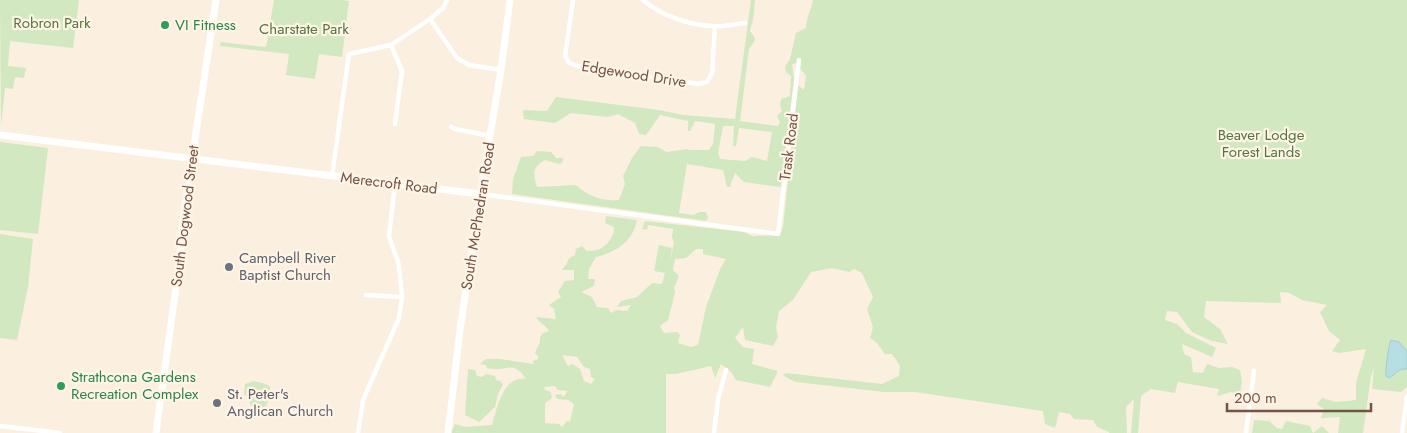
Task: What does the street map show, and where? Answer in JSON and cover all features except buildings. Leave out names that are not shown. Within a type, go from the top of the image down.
[{"type":"street","name":"South Dogwood Street","points":[[156,433],[192,159],[216,0]]},
{"type":"street","points":[[332,176],[349,54],[391,45],[430,19],[443,8],[446,0]]},
{"type":"street","name":"South McPhedran Road","points":[[448,433],[460,330],[501,70],[510,0]]},
{"type":"street","name":"Edgewood Drive","points":[[573,0],[564,56],[569,63],[577,66],[698,84],[707,82],[712,73],[715,26]]},
{"type":"street","points":[[643,0],[648,5],[670,17],[690,23],[715,26],[745,23]]},
{"type":"street","points":[[430,19],[457,58],[469,65],[501,70]]},
{"type":"street","points":[[391,45],[402,71],[395,124]]},
{"type":"street","name":"Trask Road","points":[[778,234],[799,60]]},
{"type":"street","points":[[451,127],[455,130],[491,136]]},
{"type":"street","name":"Merecroft Road","points":[[0,136],[395,183],[778,234]]},
{"type":"street","points":[[358,433],[364,400],[399,318],[402,297],[399,265],[388,236],[395,183]]},
{"type":"street","points":[[366,295],[402,297]]},
{"type":"street","points":[[714,433],[718,399],[726,370]]},
{"type":"street","points":[[1246,433],[1254,371]]},
{"type":"street","points":[[1402,433],[1407,397]]},
{"type":"street","points":[[0,426],[60,433]]},
{"type":"green space","name":"Robron Park","points":[[0,0],[79,0],[73,48],[10,41],[8,66],[26,68],[24,78],[15,77],[13,89],[5,88],[1,127]]},
{"type":"green space","name":"Charstate Park","points":[[274,0],[349,1],[342,57],[319,54],[315,79],[286,75],[289,54],[220,46],[221,42],[266,47]]},
{"type":"green space","name":"Beaver Lodge Forest Lands","points":[[751,0],[755,0],[750,31],[755,38],[749,49],[740,121],[778,126],[780,122],[777,116],[782,111],[781,99],[790,96],[791,76],[786,72],[785,67],[790,59],[796,33],[806,28],[813,0],[1407,0],[1407,387],[1401,392],[1372,389],[1374,368],[1371,376],[1363,433],[1338,433],[1340,417],[1321,418],[1324,409],[1317,404],[1322,398],[1336,402],[1356,400],[1356,383],[1366,349],[1339,353],[1332,351],[1340,340],[1329,331],[1320,312],[1327,305],[1302,300],[1289,293],[1280,292],[1281,303],[1206,301],[1204,317],[1220,329],[1228,344],[1212,341],[1192,332],[1177,312],[1167,311],[1165,320],[1177,324],[1186,333],[1216,348],[1212,357],[1182,344],[1184,354],[1191,357],[1193,372],[1203,373],[1207,364],[1219,368],[1232,367],[1240,370],[1242,382],[1240,394],[1231,392],[1217,396],[1219,389],[1178,382],[1175,393],[1151,389],[1141,396],[1138,433],[1131,433],[1134,399],[1126,407],[1127,433],[1109,433],[1097,427],[1093,420],[1074,419],[1070,414],[1059,412],[1055,428],[1045,424],[1043,411],[915,392],[884,392],[796,382],[783,375],[786,373],[882,384],[899,376],[900,366],[892,354],[885,354],[876,342],[870,338],[873,327],[867,309],[873,297],[862,273],[854,269],[849,272],[832,268],[811,272],[793,300],[779,311],[776,327],[778,337],[773,346],[745,340],[743,327],[735,338],[743,347],[754,349],[752,364],[778,371],[770,387],[736,380],[731,372],[721,364],[715,378],[711,366],[676,374],[666,374],[666,433],[451,433],[455,424],[465,427],[492,425],[506,387],[518,379],[526,379],[517,369],[494,369],[480,364],[486,359],[500,359],[534,364],[533,361],[538,359],[535,353],[540,337],[543,333],[549,331],[536,317],[556,319],[554,309],[549,305],[561,297],[558,292],[565,281],[574,280],[574,270],[562,270],[569,258],[575,255],[576,249],[582,246],[587,251],[600,249],[609,241],[614,227],[605,223],[606,216],[637,220],[628,240],[617,249],[596,257],[589,269],[588,279],[595,279],[594,286],[581,292],[592,297],[597,307],[608,308],[611,313],[616,310],[627,311],[631,305],[617,307],[621,301],[637,297],[652,283],[662,284],[665,273],[654,271],[659,245],[672,248],[670,263],[674,242],[672,238],[673,229],[648,225],[647,230],[642,229],[645,221],[744,232],[752,236],[780,235],[783,227],[798,85],[804,90],[806,76],[796,63],[792,64],[794,79],[781,187],[744,182],[735,173],[730,187],[727,187],[723,170],[687,164],[679,213],[693,215],[706,212],[708,217],[706,221],[512,194],[513,179],[521,157],[533,156],[537,151],[551,152],[556,158],[563,158],[563,161],[560,164],[545,160],[538,165],[534,175],[537,187],[576,185],[596,197],[619,200],[625,184],[623,176],[632,158],[641,146],[657,147],[667,152],[687,149],[709,150],[713,144],[715,124],[695,121],[690,131],[688,131],[688,121],[660,115],[646,135],[639,134],[635,123],[618,114],[608,117],[571,113],[555,123],[524,119],[523,110],[547,111],[556,97],[659,110],[683,115],[735,119]],"holes":[[[723,126],[734,126],[733,146],[736,146],[739,128],[772,132],[767,161],[752,157],[745,161],[720,159],[718,153]],[[696,249],[703,249],[703,254],[726,259],[721,267],[706,307],[698,345],[691,347],[678,343],[680,335],[677,332],[664,333],[660,326],[668,320],[675,293],[674,288],[679,276],[673,270],[675,259],[686,258]],[[562,355],[577,357],[584,367],[590,369],[591,377],[595,379],[591,384],[584,381],[580,369],[572,364],[568,366]],[[555,386],[558,390],[567,391],[563,397],[561,394],[555,395],[557,399],[568,400],[574,404],[570,422],[567,421],[562,427],[559,424],[545,423],[545,403],[552,398],[551,392],[545,390],[544,387]]]},
{"type":"green space","points":[[0,142],[48,148],[38,234],[0,230]]},
{"type":"green space","points":[[0,234],[33,239],[28,287],[17,340],[0,338]]},
{"type":"green space","points":[[468,369],[475,370],[477,376],[482,377],[486,374],[495,376],[496,380],[503,384],[495,407],[479,422],[465,415]]},
{"type":"green space","points":[[254,381],[270,387],[269,399],[265,408],[251,406],[249,398],[244,394],[245,384]]},
{"type":"green space","points":[[1254,420],[1269,421],[1277,428],[1282,429],[1286,421],[1310,426],[1313,433],[1252,433]]},
{"type":"green space","points":[[1322,426],[1329,433],[1313,433]]},
{"type":"water","points":[[1391,340],[1399,342],[1407,351],[1407,369],[1399,370],[1389,378],[1386,376],[1386,368]]},
{"type":"place","name":"VI Fitness","points":[[165,25]]},
{"type":"place","name":"Campbell River Baptist Church","points":[[229,267]]},
{"type":"place","name":"Strathcona Gardens Recreation Complex","points":[[61,386]]},
{"type":"place","name":"St. Peter's Anglican Church","points":[[217,403]]}]
